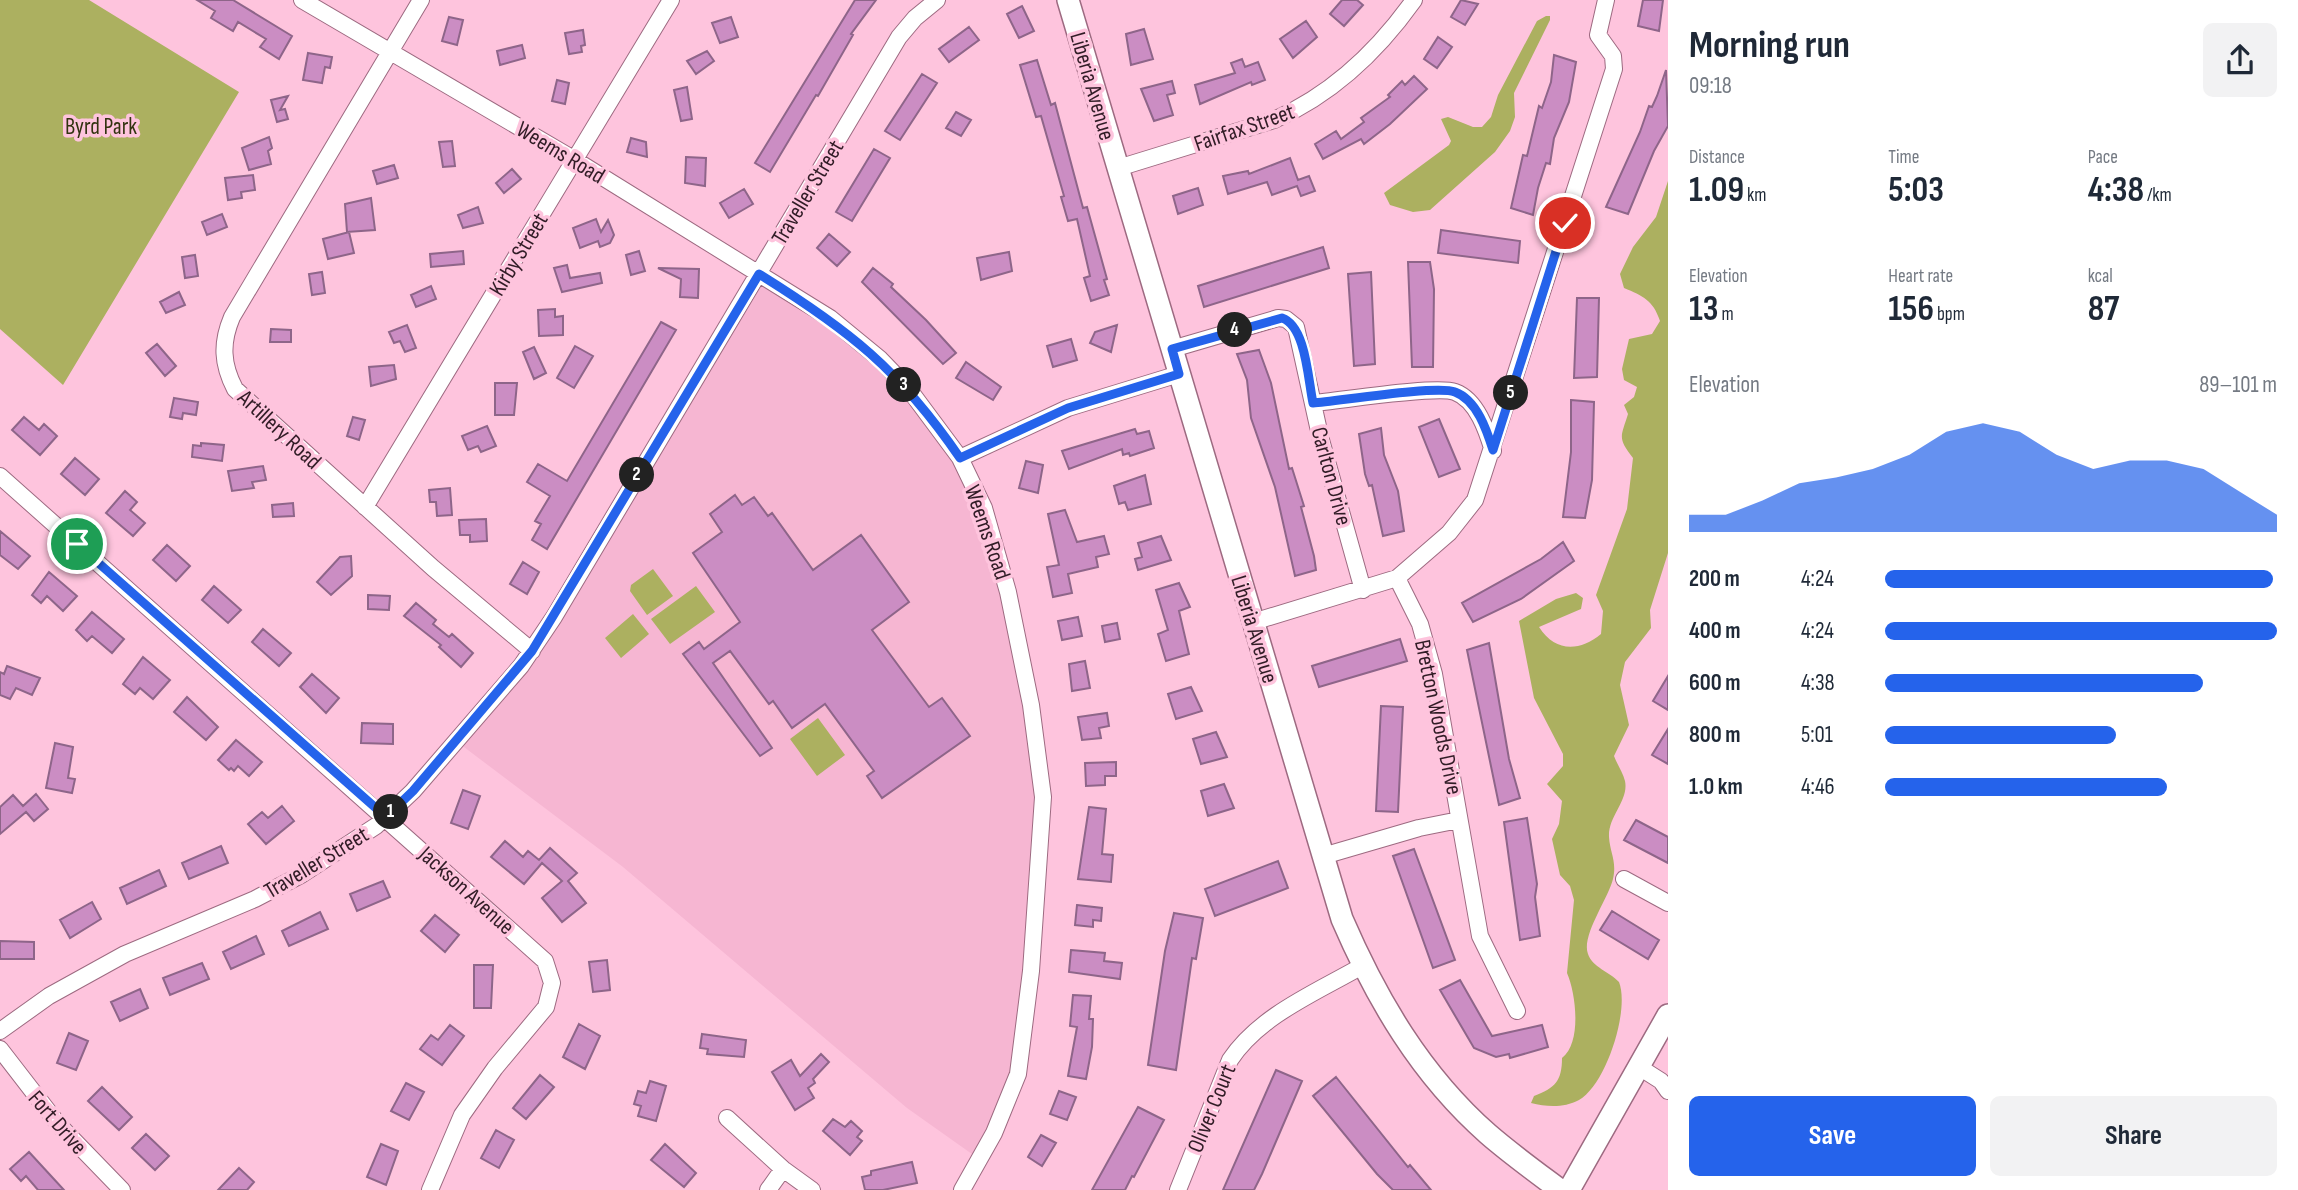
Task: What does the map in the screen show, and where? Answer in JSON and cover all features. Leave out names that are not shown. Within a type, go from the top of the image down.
[{"type":"main road","name":"Liberia Avenue","points":[[1068,0],[1342,919],[1362,966],[1407,1042],[1456,1103],[1488,1134],[1560,1190]]},
{"type":"main road","points":[[1569,1190],[1668,1015]]},
{"type":"street","name":"Weems Road","points":[[302,0],[575,160],[830,318],[880,359],[933,419],[960,458],[984,508],[1005,578],[1031,705],[1043,797],[1031,971],[1018,1074],[994,1133],[962,1190]]},
{"type":"street","name":"Artillery Road","points":[[421,0],[232,317],[223,346],[224,361],[235,389],[365,507],[532,651]]},
{"type":"street","name":"Kirby Street","points":[[365,507],[671,0]]},
{"type":"street","name":"Traveller Street","points":[[0,1031],[50,996],[114,959],[255,899],[301,875],[346,847],[386,817],[413,791],[532,651],[899,37],[915,18],[937,0]]},
{"type":"street","name":"Fairfax Street","points":[[1118,168],[1274,120],[1297,110],[1350,74],[1384,38],[1414,0]]},
{"type":"street","points":[[1253,622],[1397,578],[1449,533],[1479,491],[1614,69],[1613,56],[1598,35],[1606,0]]},
{"type":"street","name":"Carlton Drive","points":[[1172,349],[1278,318],[1292,322],[1299,334],[1313,403],[1363,590]]},
{"type":"street","points":[[960,458],[1068,408],[1179,374]]},
{"type":"street","points":[[1313,403],[1432,391],[1456,392],[1473,408],[1493,450]]},
{"type":"street","name":"Jackson Avenue","points":[[0,476],[537,953],[550,972],[552,983],[546,1007],[495,1068],[462,1115],[430,1190]]},
{"type":"street","name":"Bretton Woods Drive","points":[[1397,578],[1420,624],[1434,674],[1483,947],[1517,1011]]},
{"type":"street","name":"Bretton Woods Drive","points":[[1323,856],[1396,834],[1460,820]]},
{"type":"street","points":[[1624,879],[1668,904]]},
{"type":"street","name":"Oliver Court","points":[[1178,1190],[1237,1049],[1266,1022],[1362,966]]},
{"type":"street","name":"Fort Drive","points":[[0,1049],[58,1124],[122,1190]]},
{"type":"street","points":[[1639,1067],[1661,1080],[1668,1091]]},
{"type":"street","points":[[727,1118],[783,1169],[812,1190]]},
{"type":"street","points":[[768,1190],[783,1169]]},
{"type":"shaded area","points":[[759,274],[830,318],[908,388],[984,508],[1039,752],[1018,1074],[979,1159],[907,1108],[623,867],[456,741],[521,666]]},
{"type":"green space","name":"Byrd Park","points":[[0,0],[89,0],[239,92],[63,385],[0,329]]},
{"type":"green space","points":[[1550,16],[1550,20],[1514,93],[1515,117],[1510,131],[1495,152],[1430,210],[1413,212],[1390,205],[1384,193],[1449,145],[1451,141],[1441,119],[1448,117],[1473,127],[1482,127],[1491,117],[1498,95],[1537,21]]},
{"type":"green space","points":[[1668,181],[1668,553],[1650,610],[1651,628],[1625,662],[1620,685],[1629,725],[1614,756],[1624,778],[1625,788],[1610,829],[1613,879],[1587,946],[1590,959],[1619,982],[1622,994],[1621,1010],[1613,1046],[1589,1092],[1579,1100],[1567,1104],[1543,1105],[1531,1103],[1534,1096],[1556,1083],[1561,1073],[1562,1058],[1568,1051],[1575,1030],[1575,1005],[1567,973],[1574,900],[1570,886],[1560,875],[1552,839],[1559,824],[1562,801],[1547,784],[1563,766],[1563,754],[1534,698],[1519,621],[1556,599],[1576,593],[1583,598],[1581,609],[1539,627],[1552,641],[1568,647],[1584,644],[1601,634],[1603,611],[1596,595],[1627,509],[1633,458],[1624,446],[1622,437],[1628,414],[1624,405],[1634,397],[1637,387],[1624,380],[1622,369],[1629,339],[1652,334],[1660,321],[1654,308],[1646,300],[1624,288],[1620,274],[1633,247],[1656,217]]},
{"type":"green space","points":[[653,569],[673,596],[647,615],[630,591],[631,585]]},
{"type":"green space","points":[[696,586],[715,612],[670,644],[651,619]]},
{"type":"green space","points":[[633,614],[649,634],[621,658],[605,638]]},
{"type":"green space","points":[[818,718],[845,755],[817,776],[790,739]]},
{"type":"building","points":[[197,0],[233,0],[292,36],[279,59],[260,47],[266,39],[238,22],[233,31],[211,18],[215,11]]},
{"type":"building","points":[[855,0],[876,0],[851,34],[853,35],[818,96],[816,95],[770,172],[755,163]]},
{"type":"building","points":[[1342,0],[1357,0],[1363,5],[1344,26],[1330,14]]},
{"type":"building","points":[[1461,0],[1478,4],[1465,25],[1451,17]]},
{"type":"building","points":[[1643,0],[1663,0],[1659,31],[1638,26]]},
{"type":"building","points":[[1022,6],[1034,31],[1019,38],[1007,14]]},
{"type":"building","points":[[449,17],[463,20],[457,45],[442,41]]},
{"type":"building","points":[[731,17],[738,37],[720,43],[712,23]]},
{"type":"building","points":[[1306,21],[1317,37],[1293,58],[1280,39]]},
{"type":"building","points":[[969,27],[979,40],[949,62],[939,49]]},
{"type":"building","points":[[1144,29],[1153,59],[1131,65],[1126,34]]},
{"type":"building","points":[[583,30],[585,45],[581,46],[582,52],[569,54],[565,33]]},
{"type":"building","points":[[1438,37],[1452,47],[1437,68],[1424,59]]},
{"type":"building","points":[[522,45],[525,58],[500,65],[497,51]]},
{"type":"building","points":[[707,51],[714,61],[696,74],[687,61]]},
{"type":"building","points":[[308,53],[332,57],[330,68],[325,67],[322,83],[303,80]]},
{"type":"building","points":[[1554,55],[1576,62],[1569,102],[1554,138],[1550,164],[1546,163],[1538,188],[1533,215],[1511,208],[1523,155],[1527,156],[1539,106],[1542,108],[1551,82]]},
{"type":"building","points":[[1242,59],[1245,67],[1258,62],[1265,80],[1252,85],[1251,82],[1200,104],[1195,85],[1235,73],[1231,63]]},
{"type":"building","points":[[1037,60],[1051,105],[1055,103],[1083,208],[1087,207],[1107,279],[1104,280],[1109,295],[1091,301],[1084,278],[1090,276],[1077,219],[1068,221],[1061,197],[1064,196],[1041,116],[1036,117],[1020,65]]},
{"type":"building","points":[[1666,70],[1668,126],[1654,151],[1628,214],[1606,207],[1649,106],[1652,107],[1657,96]]},
{"type":"building","points":[[922,74],[937,83],[900,140],[885,131]]},
{"type":"building","points":[[1414,76],[1427,89],[1390,124],[1364,144],[1361,139],[1323,159],[1315,144],[1336,131],[1341,139],[1364,122],[1361,118],[1390,97],[1388,95],[1402,81],[1405,85]]},
{"type":"building","points":[[557,80],[569,83],[565,104],[552,101]]},
{"type":"building","points":[[1172,81],[1175,93],[1167,95],[1173,115],[1154,121],[1141,89]]},
{"type":"building","points":[[687,87],[692,119],[681,121],[674,90]]},
{"type":"building","points":[[288,96],[280,110],[285,109],[288,119],[277,122],[271,100]]},
{"type":"building","points":[[956,112],[971,120],[961,136],[946,128]]},
{"type":"building","points":[[269,137],[272,148],[268,151],[271,164],[249,170],[242,148]]},
{"type":"building","points":[[631,138],[646,142],[647,157],[627,152]]},
{"type":"building","points":[[452,141],[455,166],[443,167],[439,142]]},
{"type":"building","points":[[874,149],[890,158],[852,221],[836,212]]},
{"type":"building","points":[[686,157],[706,158],[705,186],[685,183]]},
{"type":"building","points":[[1290,158],[1298,180],[1309,176],[1315,191],[1301,196],[1297,186],[1272,195],[1267,182],[1228,194],[1223,176],[1248,171],[1249,174]]},
{"type":"building","points":[[394,165],[398,178],[377,184],[373,171]]},
{"type":"building","points":[[512,169],[521,179],[504,193],[496,183]]},
{"type":"building","points":[[253,175],[255,190],[241,192],[242,198],[228,200],[225,178]]},
{"type":"building","points":[[1198,188],[1203,205],[1178,214],[1173,196]]},
{"type":"building","points":[[744,189],[753,204],[729,218],[720,203]]},
{"type":"building","points":[[371,198],[375,230],[347,232],[345,204]]},
{"type":"building","points":[[478,207],[483,223],[463,228],[458,215]]},
{"type":"building","points":[[222,214],[227,227],[207,235],[202,222]]},
{"type":"building","points":[[596,219],[601,232],[608,220],[614,235],[610,243],[600,247],[598,241],[580,248],[573,228]]},
{"type":"building","points":[[1441,230],[1520,241],[1518,263],[1438,253]]},
{"type":"building","points":[[349,232],[354,253],[328,259],[323,239]]},
{"type":"building","points":[[829,234],[850,252],[837,266],[817,248]]},
{"type":"building","points":[[1323,247],[1329,268],[1204,307],[1198,286]]},
{"type":"building","points":[[463,251],[464,264],[431,267],[430,254]]},
{"type":"building","points":[[639,251],[645,271],[631,275],[626,255]]},
{"type":"building","points":[[1009,252],[1012,271],[981,280],[977,258]]},
{"type":"building","points":[[195,255],[198,276],[185,278],[182,257]]},
{"type":"building","points":[[1408,262],[1430,262],[1434,289],[1433,367],[1412,367]]},
{"type":"building","points":[[567,265],[570,278],[600,273],[602,283],[562,292],[554,268]]},
{"type":"building","points":[[658,268],[699,269],[698,298],[680,297],[681,279]]},
{"type":"building","points":[[873,268],[893,284],[891,287],[956,353],[943,364],[862,282]]},
{"type":"building","points":[[322,272],[325,293],[312,295],[309,274]]},
{"type":"building","points":[[1371,272],[1375,364],[1354,366],[1348,274]]},
{"type":"building","points":[[431,286],[436,299],[416,307],[411,295]]},
{"type":"building","points":[[179,292],[185,305],[166,313],[160,302]]},
{"type":"building","points":[[1577,298],[1599,298],[1597,377],[1574,378]]},
{"type":"building","points":[[555,309],[555,317],[563,316],[563,335],[539,336],[538,310]]},
{"type":"building","points":[[661,322],[676,330],[547,549],[532,540],[541,524],[535,521],[550,496],[527,482],[538,464],[567,481]]},
{"type":"building","points":[[407,325],[416,348],[405,352],[400,341],[394,343],[389,332]]},
{"type":"building","points":[[1117,325],[1111,352],[1090,343],[1095,332]]},
{"type":"building","points":[[271,329],[291,330],[291,342],[270,342]]},
{"type":"building","points":[[1071,339],[1077,360],[1053,367],[1047,346]]},
{"type":"building","points":[[157,344],[176,366],[165,376],[146,353]]},
{"type":"building","points":[[575,346],[593,356],[574,388],[557,378]]},
{"type":"building","points":[[534,347],[546,373],[534,379],[523,352]]},
{"type":"building","points":[[1259,350],[1271,383],[1289,469],[1292,468],[1304,506],[1301,507],[1314,556],[1316,570],[1295,576],[1275,487],[1251,418],[1247,380],[1237,354]]},
{"type":"building","points":[[966,362],[1001,387],[993,400],[956,378]]},
{"type":"building","points":[[394,365],[396,379],[371,386],[369,367]]},
{"type":"building","points":[[495,383],[517,383],[514,415],[495,415]]},
{"type":"building","points":[[174,398],[198,402],[196,415],[183,413],[182,419],[170,417]]},
{"type":"building","points":[[1571,400],[1594,402],[1592,480],[1585,518],[1563,517],[1571,452]]},
{"type":"building","points":[[24,417],[39,430],[44,424],[57,436],[40,455],[12,430]]},
{"type":"building","points":[[353,417],[365,420],[359,440],[347,436]]},
{"type":"building","points":[[1439,419],[1460,469],[1439,477],[1419,427]]},
{"type":"building","points":[[487,426],[496,446],[481,452],[478,446],[468,450],[462,436]]},
{"type":"building","points":[[1381,428],[1384,455],[1398,491],[1404,531],[1383,536],[1372,485],[1369,486],[1365,474],[1359,434]]},
{"type":"building","points":[[1135,429],[1137,434],[1149,431],[1154,448],[1130,456],[1129,453],[1123,455],[1122,449],[1069,469],[1062,451]]},
{"type":"building","points":[[201,443],[224,445],[222,461],[192,457],[193,445],[201,446]]},
{"type":"building","points":[[75,458],[99,479],[85,495],[61,474]]},
{"type":"building","points":[[1026,461],[1043,465],[1038,493],[1019,488]]},
{"type":"building","points":[[263,466],[266,480],[252,482],[254,488],[232,491],[228,471]]},
{"type":"building","points":[[1145,475],[1151,504],[1128,510],[1125,502],[1119,504],[1114,486]]},
{"type":"building","points":[[450,488],[452,515],[437,516],[436,502],[430,502],[429,490]]},
{"type":"building","points":[[125,491],[137,502],[130,510],[145,523],[133,536],[106,513]]},
{"type":"building","points":[[735,495],[742,505],[754,497],[768,516],[772,513],[813,570],[861,535],[909,602],[872,630],[929,707],[942,698],[970,736],[882,798],[867,776],[874,771],[825,704],[792,728],[773,701],[769,704],[730,651],[713,663],[772,748],[760,756],[683,654],[699,642],[704,649],[740,622],[693,553],[722,532],[710,514]]},
{"type":"building","points":[[293,503],[294,516],[273,517],[272,505]]},
{"type":"building","points":[[1065,510],[1077,542],[1104,536],[1109,554],[1096,557],[1098,567],[1068,574],[1072,593],[1053,597],[1047,567],[1059,565],[1048,514]]},
{"type":"building","points":[[486,519],[487,541],[470,542],[470,535],[460,535],[459,520]]},
{"type":"building","points":[[0,531],[30,556],[18,569],[0,555]]},
{"type":"building","points":[[1161,536],[1171,560],[1138,570],[1135,559],[1142,557],[1138,543]]},
{"type":"building","points":[[1563,542],[1574,561],[1521,599],[1473,622],[1462,603],[1541,559]]},
{"type":"building","points":[[167,545],[190,566],[176,581],[153,560]]},
{"type":"building","points":[[351,556],[352,576],[331,595],[317,582],[340,557]]},
{"type":"building","points":[[523,562],[539,572],[527,594],[510,584]]},
{"type":"building","points":[[49,572],[77,596],[63,611],[47,596],[41,603],[32,595]]},
{"type":"building","points":[[1179,583],[1190,607],[1179,611],[1189,654],[1166,661],[1158,634],[1168,630],[1156,590]]},
{"type":"building","points":[[214,586],[241,610],[228,623],[202,600]]},
{"type":"building","points":[[368,595],[390,596],[389,610],[368,609]]},
{"type":"building","points":[[416,603],[436,620],[433,624],[449,637],[452,634],[473,653],[461,667],[439,647],[441,645],[404,616]]},
{"type":"building","points":[[92,612],[124,639],[112,653],[92,636],[87,641],[76,630]]},
{"type":"building","points":[[1078,617],[1082,636],[1062,640],[1058,621]]},
{"type":"building","points":[[1117,623],[1120,639],[1105,642],[1102,626]]},
{"type":"building","points":[[263,629],[291,653],[279,666],[252,642]]},
{"type":"building","points":[[1400,639],[1407,661],[1319,687],[1312,666]]},
{"type":"building","points":[[1489,643],[1509,759],[1520,798],[1499,805],[1467,650]]},
{"type":"building","points":[[143,657],[170,680],[153,699],[140,688],[135,694],[123,684]]},
{"type":"building","points":[[1085,661],[1090,688],[1072,691],[1069,664]]},
{"type":"building","points":[[7,666],[40,678],[32,695],[16,688],[10,699],[0,695],[0,672],[4,674]]},
{"type":"building","points":[[312,674],[339,698],[326,713],[300,687]]},
{"type":"building","points":[[1668,676],[1668,710],[1653,701]]},
{"type":"building","points":[[1191,687],[1202,711],[1176,719],[1168,694]]},
{"type":"building","points":[[187,697],[218,727],[206,740],[174,712]]},
{"type":"building","points":[[1381,706],[1403,707],[1398,812],[1376,811]]},
{"type":"building","points":[[1107,713],[1109,726],[1099,728],[1101,738],[1082,740],[1078,717]]},
{"type":"building","points":[[362,723],[393,724],[393,744],[361,743]]},
{"type":"building","points":[[1668,729],[1668,764],[1652,755]]},
{"type":"building","points":[[1216,732],[1227,757],[1201,764],[1193,739]]},
{"type":"building","points":[[236,740],[262,762],[249,776],[238,766],[234,771],[231,768],[229,770],[218,760]]},
{"type":"building","points":[[55,743],[73,747],[68,778],[75,779],[72,793],[46,788]]},
{"type":"building","points":[[1116,762],[1116,776],[1105,776],[1105,785],[1086,786],[1085,763]]},
{"type":"building","points":[[1224,784],[1234,808],[1208,816],[1201,791]]},
{"type":"building","points":[[463,790],[480,796],[468,829],[451,823]]},
{"type":"building","points":[[36,794],[48,809],[34,821],[26,812],[0,834],[0,807],[13,795],[23,806]]},
{"type":"building","points":[[282,806],[294,821],[266,844],[248,824],[262,812],[268,818]]},
{"type":"building","points":[[1089,807],[1106,809],[1102,854],[1113,855],[1111,882],[1078,879]]},
{"type":"building","points":[[1527,818],[1537,884],[1535,897],[1540,936],[1520,940],[1504,822]]},
{"type":"building","points":[[1636,820],[1668,837],[1668,863],[1624,840]]},
{"type":"building","points":[[505,841],[523,857],[528,851],[539,860],[550,848],[577,873],[568,881],[586,903],[562,922],[542,898],[562,881],[542,863],[524,884],[491,857]]},
{"type":"building","points":[[221,846],[228,863],[189,879],[182,863]]},
{"type":"building","points":[[1414,849],[1455,960],[1433,968],[1393,856]]},
{"type":"building","points":[[1278,861],[1288,888],[1215,916],[1205,889]]},
{"type":"building","points":[[159,870],[166,886],[127,904],[120,888]]},
{"type":"building","points":[[383,881],[390,897],[357,911],[350,894]]},
{"type":"building","points":[[92,902],[101,919],[70,938],[60,920]]},
{"type":"building","points":[[1077,905],[1102,908],[1101,921],[1093,920],[1093,927],[1075,925]]},
{"type":"building","points":[[1612,911],[1659,940],[1648,959],[1600,930]]},
{"type":"building","points":[[320,912],[328,929],[289,946],[282,931]]},
{"type":"building","points":[[1174,913],[1203,918],[1196,959],[1192,958],[1176,1070],[1148,1065],[1165,951]]},
{"type":"building","points":[[435,915],[459,935],[445,952],[421,931]]},
{"type":"building","points":[[256,936],[264,954],[231,969],[223,952]]},
{"type":"building","points":[[0,941],[34,942],[34,959],[0,959]]},
{"type":"building","points":[[1071,950],[1105,953],[1104,961],[1122,963],[1120,979],[1069,972]]},
{"type":"building","points":[[607,960],[610,990],[593,992],[589,962]]},
{"type":"building","points":[[202,963],[209,979],[170,995],[163,978]]},
{"type":"building","points":[[474,965],[493,965],[491,1008],[474,1008]]},
{"type":"building","points":[[1460,980],[1492,1036],[1542,1025],[1548,1047],[1510,1058],[1509,1054],[1496,1057],[1474,1048],[1440,990]]},
{"type":"building","points":[[140,989],[148,1008],[120,1021],[111,1002]]},
{"type":"building","points":[[1073,995],[1091,996],[1089,1019],[1093,1019],[1092,1047],[1086,1079],[1068,1076],[1077,1027],[1070,1026]]},
{"type":"building","points":[[579,1024],[600,1036],[585,1069],[563,1057]]},
{"type":"building","points":[[450,1025],[464,1036],[442,1065],[420,1049],[431,1035],[438,1040]]},
{"type":"building","points":[[69,1033],[88,1041],[76,1070],[57,1063]]},
{"type":"building","points":[[702,1034],[746,1040],[744,1057],[707,1054],[708,1049],[700,1048]]},
{"type":"building","points":[[821,1054],[829,1062],[813,1079],[815,1083],[808,1088],[814,1098],[795,1110],[772,1072],[791,1060],[800,1076]]},
{"type":"building","points":[[1276,1070],[1302,1081],[1262,1174],[1254,1190],[1223,1190]]},
{"type":"building","points":[[540,1075],[554,1087],[526,1119],[513,1108]]},
{"type":"building","points":[[1336,1077],[1408,1167],[1410,1165],[1431,1190],[1393,1190],[1377,1174],[1313,1096]]},
{"type":"building","points":[[650,1081],[666,1086],[656,1121],[638,1116],[641,1106],[634,1104],[638,1091],[646,1093]]},
{"type":"building","points":[[406,1083],[424,1092],[409,1120],[391,1111]]},
{"type":"building","points":[[102,1087],[132,1117],[119,1130],[88,1101]]},
{"type":"building","points":[[1059,1091],[1076,1097],[1067,1120],[1050,1114]]},
{"type":"building","points":[[1138,1107],[1164,1120],[1134,1177],[1132,1176],[1125,1190],[1092,1190]]},
{"type":"building","points":[[833,1119],[845,1127],[851,1121],[862,1131],[857,1137],[862,1141],[850,1155],[823,1131]]},
{"type":"building","points":[[496,1130],[514,1140],[499,1168],[481,1158]]},
{"type":"building","points":[[146,1134],[169,1156],[155,1170],[132,1148]]},
{"type":"building","points":[[1041,1135],[1056,1143],[1042,1166],[1028,1157]]},
{"type":"building","points":[[381,1144],[398,1151],[386,1185],[367,1177]]},
{"type":"building","points":[[665,1144],[696,1173],[684,1187],[651,1160]]},
{"type":"building","points":[[29,1152],[64,1190],[38,1190],[26,1176],[21,1181],[10,1169]]},
{"type":"building","points":[[912,1162],[917,1183],[883,1190],[865,1190],[862,1177],[871,1175],[871,1171]]},
{"type":"building","points":[[239,1168],[254,1182],[247,1190],[218,1190]]},
{"type":"route","points":[[77,544],[386,817],[413,791],[532,651],[759,274],[830,318],[880,359],[908,388],[960,458],[1068,408],[1179,374],[1172,349],[1278,318],[1292,322],[1299,334],[1313,403],[1432,391],[1456,392],[1473,408],[1487,431],[1493,450],[1565,223]]}]
